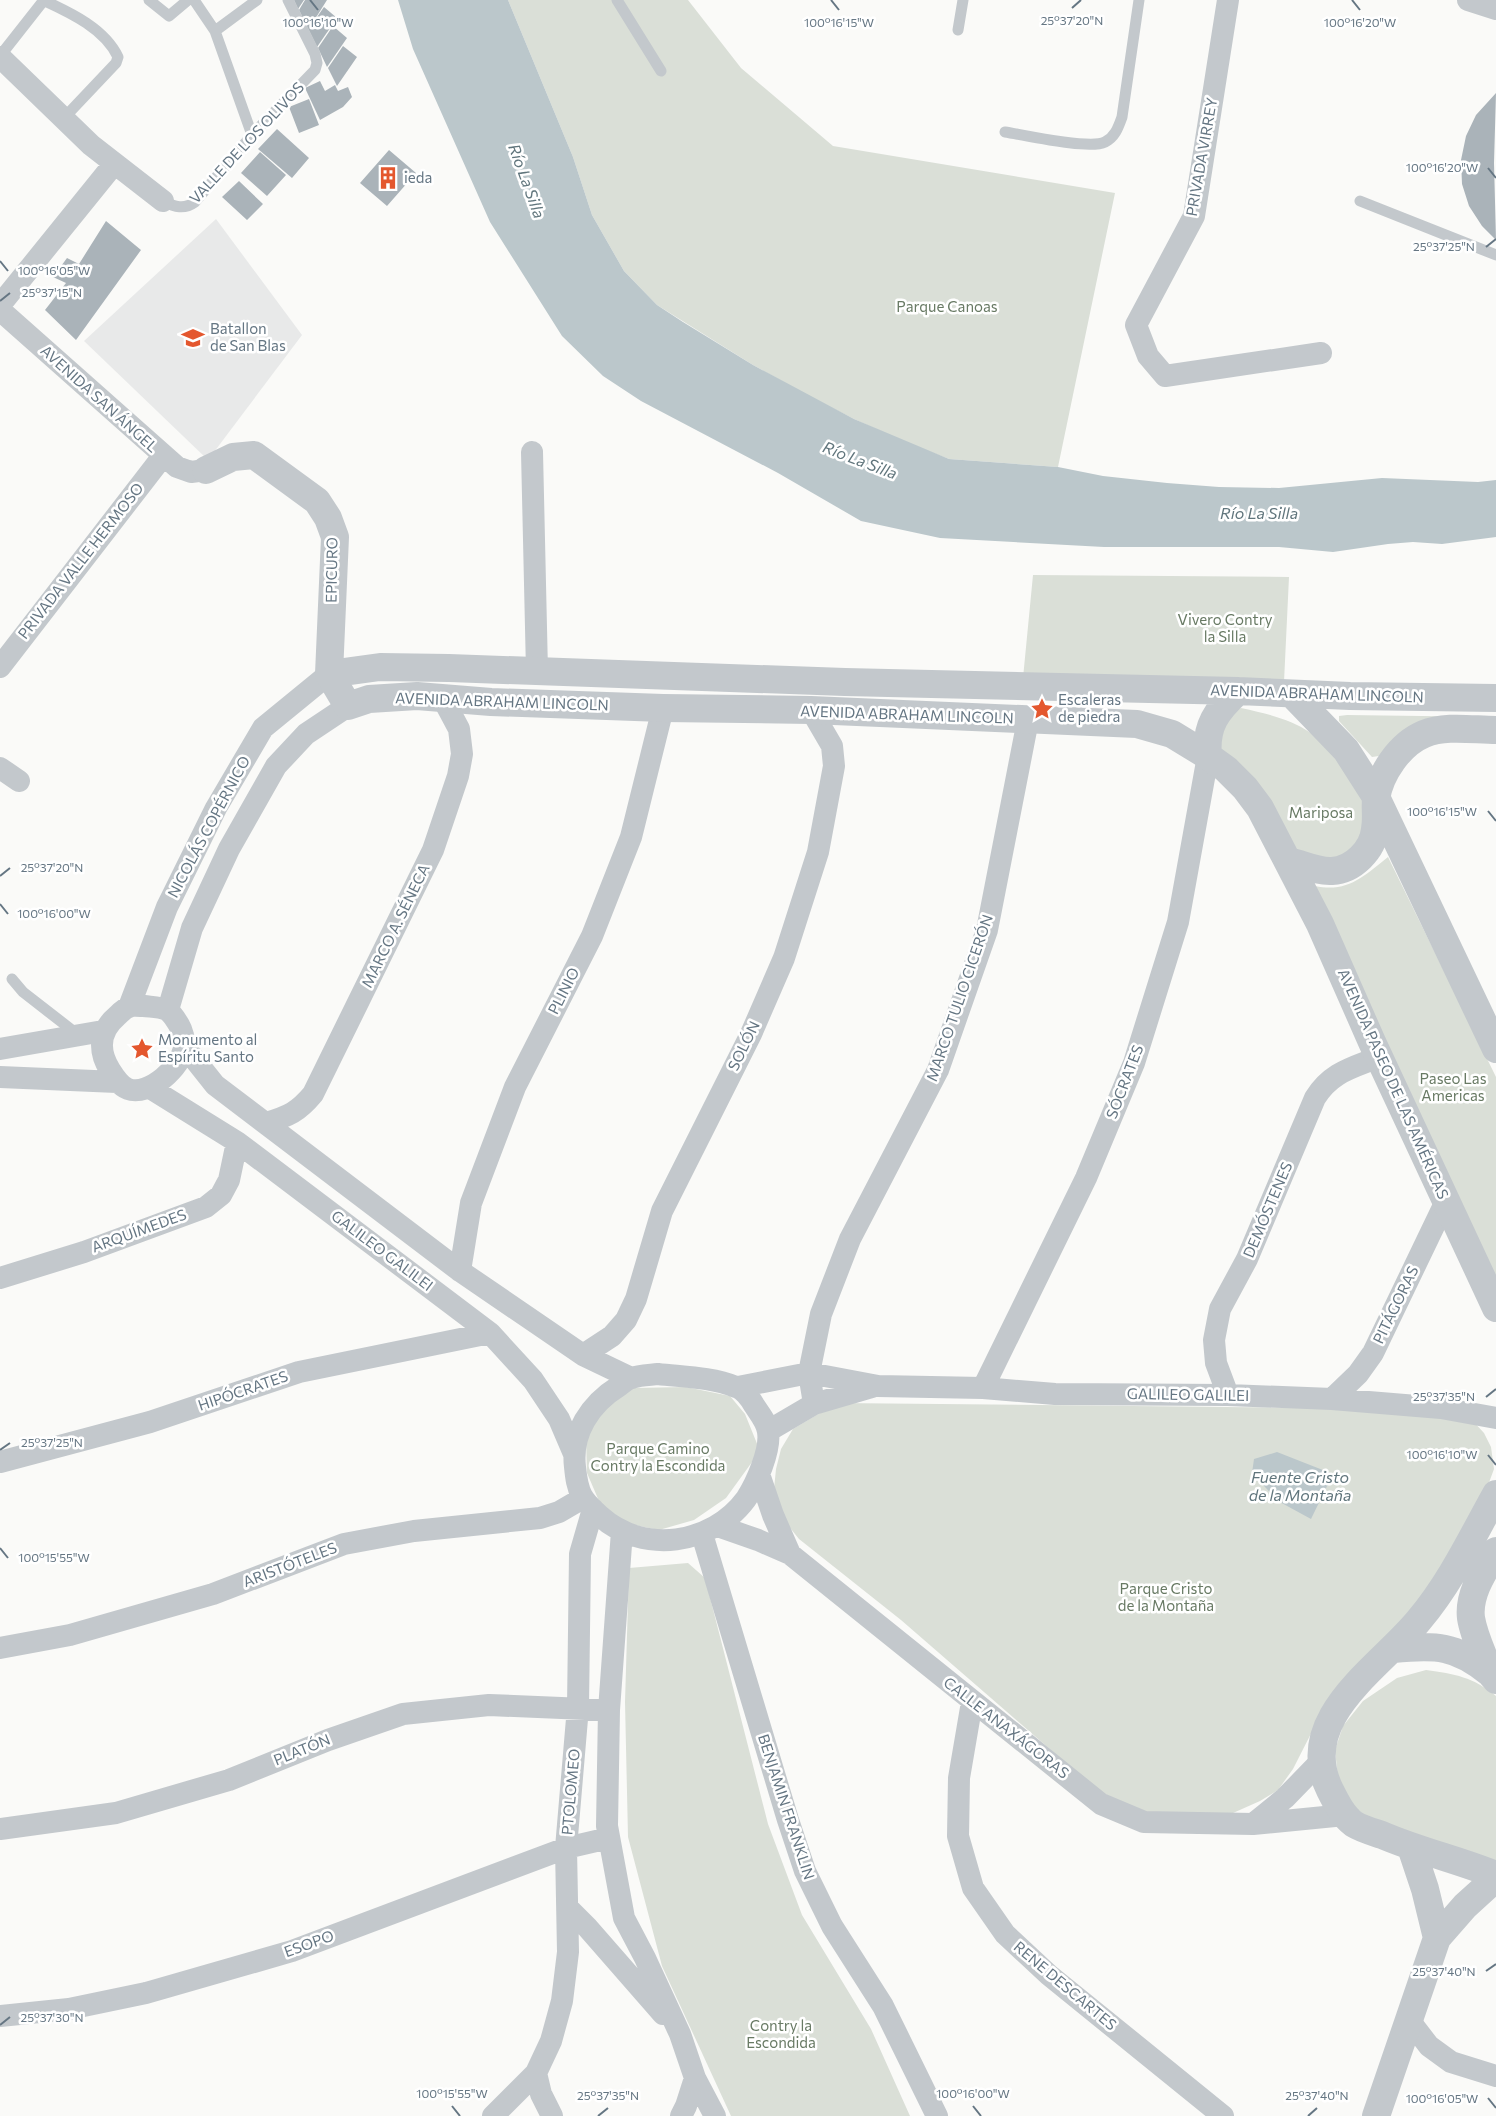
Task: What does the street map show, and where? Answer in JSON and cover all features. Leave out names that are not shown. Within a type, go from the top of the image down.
[{"type":"street","name":"PRIVADA VIRREY","points":[[1228,0],[1194,216],[1136,325],[1148,356],[1165,376],[1320,352]]},
{"type":"street","points":[[1468,0],[1496,9]]},
{"type":"street","name":"VALLE DE LOS OLIVOS","points":[[0,56],[63,119],[114,164],[163,201]]},
{"type":"street","points":[[0,305],[114,164]]},
{"type":"street","name":"AVENIDA SAN ÁNGEL","points":[[0,310],[177,468],[191,472],[206,470]]},
{"type":"street","points":[[532,452],[537,671]]},
{"type":"street","name":"EPICURO","points":[[206,470],[233,457],[254,455],[316,501],[328,518],[335,537],[329,674]]},
{"type":"street","name":"PRIVADA VALLE HERMOSO","points":[[0,667],[163,456]]},
{"type":"street","name":"AVENIDA ABRAHAM LINCOLN","points":[[329,674],[380,667],[845,682],[1496,698]]},
{"type":"street","points":[[329,674],[348,706]]},
{"type":"street","name":"NICOLÁS COPÉRNICO","points":[[129,1007],[167,907],[216,808],[262,728],[329,674]]},
{"type":"street","points":[[1208,756],[1206,743],[1214,717],[1220,707],[1238,691]]},
{"type":"street","points":[[1292,694],[1346,750],[1376,798],[1496,1049]]},
{"type":"street","name":"AVENIDA ABRAHAM LINCOLN","points":[[348,706],[369,699],[417,696],[443,699],[663,708],[811,710],[1137,724],[1172,734],[1226,769],[1245,788],[1260,808],[1288,862]]},
{"type":"street","name":"MARCO A. SÉNECA","points":[[266,1123],[286,1117],[300,1110],[313,1094],[433,850],[458,776],[462,754],[459,729],[443,699]]},
{"type":"street","name":"NICOLÁS COPÉRNICO","points":[[168,1010],[192,928],[228,849],[276,766],[306,734],[348,706]]},
{"type":"street","name":"PLINIO","points":[[460,1271],[470,1203],[512,1096],[592,936],[631,837],[663,708]]},
{"type":"street","name":"SOLÓN","points":[[583,1355],[612,1336],[626,1320],[636,1299],[662,1211],[751,1034],[784,958],[818,852],[834,766],[832,746],[811,710]]},
{"type":"street","name":"MARCO TULIO CICERÓN","points":[[814,1404],[808,1374],[821,1314],[850,1239],[938,1070],[987,930],[1028,720]]},
{"type":"street","points":[[1288,862],[1323,871],[1335,871],[1353,864],[1364,854],[1376,830],[1376,798],[1388,767],[1406,746],[1424,734],[1444,729],[1496,730]]},
{"type":"street","name":"SÓCRATES","points":[[983,1388],[1086,1178],[1134,1063],[1178,922],[1208,756]]},
{"type":"street","points":[[0,768],[19,781]]},
{"type":"street","name":"AVENIDA PASEO DE LAS AMÉRICAS","points":[[1288,862],[1320,924],[1379,1058],[1496,1308]]},
{"type":"street","points":[[144,1006],[168,1010],[181,1029],[184,1046],[181,1057],[172,1069],[150,1088],[140,1090],[129,1089],[118,1082],[104,1057],[102,1047],[104,1031],[110,1022],[129,1007],[144,1006]]},
{"type":"street","points":[[0,1049],[104,1031]]},
{"type":"street","name":"GALILEO GALILEI","points":[[184,1046],[215,1085],[460,1271],[583,1355],[631,1378]]},
{"type":"street","name":"DEMÓSTENES","points":[[1228,1395],[1216,1363],[1214,1340],[1220,1309],[1248,1259],[1315,1098],[1323,1085],[1334,1076],[1379,1058]]},
{"type":"street","points":[[0,1077],[118,1082]]},
{"type":"street","name":"GALILEO GALILEI","points":[[150,1088],[237,1142],[490,1333],[533,1380],[559,1419],[574,1454]]},
{"type":"street","name":"ARQUÍMEDES","points":[[0,1278],[84,1252],[206,1207],[221,1195],[229,1180],[237,1142]]},
{"type":"street","name":"PITÁGORAS","points":[[1332,1399],[1358,1374],[1373,1352],[1446,1201]]},
{"type":"street","name":"HIPÓCRATES","points":[[0,1462],[150,1422],[299,1372],[490,1333]]},
{"type":"street","points":[[658,1374],[719,1381],[738,1387],[751,1400],[768,1432],[766,1454],[748,1496],[738,1508],[710,1530],[680,1540],[654,1541],[622,1531],[606,1521],[588,1504],[578,1488],[574,1454],[577,1435],[588,1414],[608,1393],[631,1378],[658,1374]]},
{"type":"street","name":"GALILEO GALILEI","points":[[738,1387],[808,1374],[878,1386],[983,1388],[1055,1394],[1228,1395],[1332,1399],[1441,1408],[1496,1418]]},
{"type":"street","name":"GALILEO GALILEI","points":[[768,1432],[814,1404],[878,1386]]},
{"type":"street","name":"CALLE ANAXÁGORAS","points":[[758,1474],[790,1554]]},
{"type":"street","points":[[1376,2116],[1437,1938],[1465,1906],[1496,1876],[1474,1866],[1411,1847],[1355,1824],[1345,1815],[1326,1782],[1321,1761],[1325,1738],[1333,1713],[1346,1694],[1420,1620],[1466,1550],[1496,1494]]},
{"type":"street","name":"ARISTÓTELES","points":[[0,1648],[70,1635],[213,1594],[344,1544],[414,1531],[540,1518],[588,1504]]},
{"type":"street","name":"PTOLOMEO","points":[[536,2073],[550,2041],[562,2001],[568,1952],[566,1848],[578,1707],[580,1554],[588,1504]]},
{"type":"street","name":"CALLE ANAXÁGORAS","points":[[710,1530],[758,1540],[790,1554],[1101,1804],[1144,1822],[1252,1824],[1345,1815]]},
{"type":"street","name":"BENJAMIN FRANKLIN","points":[[710,1530],[788,1820],[805,1871],[832,1926],[883,2006],[937,2116]]},
{"type":"street","points":[[622,1531],[609,1710],[607,1826],[624,1918],[645,1958],[680,2034],[696,2078],[715,2116]]},
{"type":"street","points":[[1493,1676],[1471,1619],[1471,1601],[1480,1577],[1496,1551]]},
{"type":"street","points":[[1393,1649],[1418,1646],[1455,1650],[1475,1661],[1493,1676]]},
{"type":"street","name":"RENE DESCARTES","points":[[972,1702],[959,1778],[958,1836],[973,1888],[1005,1934],[1049,1975],[1223,2116]]},
{"type":"street","name":"PLATÓN","points":[[0,1829],[116,1813],[229,1780],[328,1740],[403,1714],[489,1705],[578,1707],[609,1710]]},
{"type":"street","points":[[1252,1824],[1285,1798],[1321,1761]]},
{"type":"street","name":"ESOPO","points":[[0,2016],[68,2009],[146,1993],[292,1951],[566,1848],[610,1838]]},
{"type":"street","points":[[1411,1847],[1425,1889],[1437,1938]]},
{"type":"street","points":[[568,1908],[588,1927],[680,2034]]},
{"type":"street","points":[[1409,2020],[1429,2046],[1451,2062],[1496,2076]]},
{"type":"street","points":[[492,2116],[536,2073]]},
{"type":"street","points":[[536,2073],[541,2094],[552,2116]]},
{"type":"street","points":[[681,2116],[696,2078]]},
{"type":"lane","points":[[0,56],[45,0],[83,19],[111,46],[118,56],[116,63],[63,119]]},
{"type":"lane","points":[[149,0],[167,15],[176,12],[188,0]]},
{"type":"lane","points":[[194,0],[215,31],[252,135]]},
{"type":"lane","points":[[215,31],[257,0]]},
{"type":"lane","name":"VALLE DE LOS OLIVOS","points":[[163,201],[177,208],[195,202],[252,135],[310,77],[317,63],[315,54],[288,0]]},
{"type":"lane","points":[[617,0],[660,71]]},
{"type":"lane","points":[[958,30],[963,0]]},
{"type":"lane","points":[[1005,132],[1088,145],[1104,142],[1117,132],[1122,117],[1140,0]]},
{"type":"lane","points":[[1360,201],[1496,255]]},
{"type":"lane","points":[[12,979],[23,992],[78,1036]]},
{"type":"shaded area","name":"Batallon de San Blas","points":[[216,219],[302,335],[208,460],[84,341]]},
{"type":"green space","name":"Parque Canoas","points":[[508,0],[688,0],[741,68],[833,146],[1115,193],[1058,467],[949,459],[905,442],[807,395],[753,365],[657,305],[624,271],[592,215],[573,157]]},
{"type":"green space","name":"Vivero Contry la Silla","points":[[1033,575],[1289,577],[1284,682],[1023,678]]},
{"type":"green space","name":"Mariposa","points":[[1241,708],[1276,717],[1305,729],[1318,738],[1340,762],[1363,800],[1366,830],[1342,862],[1296,854],[1221,755],[1216,724],[1225,714]]},
{"type":"green space","points":[[1339,716],[1496,717],[1415,729],[1379,756],[1372,757],[1339,721]]},
{"type":"green space","name":"Paseo Las Americas","points":[[1388,857],[1496,1077],[1496,1285],[1315,886],[1327,888],[1346,885],[1363,876]]},
{"type":"green space","name":"Parque Camino Contry la Escondida","points":[[686,1387],[730,1396],[745,1414],[760,1451],[726,1498],[694,1520],[659,1530],[624,1523],[602,1508],[587,1473],[586,1439],[603,1408],[633,1388]]},
{"type":"green space","name":"Parque Cristo de la Montaña","points":[[837,1403],[1430,1409],[1472,1420],[1484,1433],[1491,1447],[1494,1469],[1487,1488],[1417,1607],[1325,1706],[1293,1769],[1278,1790],[1260,1801],[1233,1813],[1153,1817],[1104,1796],[901,1620],[799,1539],[787,1524],[774,1489],[781,1449],[793,1429]]},
{"type":"green space","name":"Contry la Escondida","points":[[688,1563],[705,1578],[768,1824],[802,1915],[871,2029],[910,2116],[731,2116],[662,1966],[628,1837],[625,1702],[629,1568]]},
{"type":"green space","points":[[1426,1670],[1463,1677],[1479,1684],[1496,1696],[1496,1867],[1370,1820],[1350,1803],[1338,1778],[1335,1750],[1343,1726],[1363,1701],[1397,1678]]},
{"type":"water","name":"Río La Silla","points":[[398,0],[508,0],[573,157],[592,215],[624,271],[657,305],[683,322],[753,365],[854,419],[949,459],[1058,467],[1103,476],[1167,483],[1219,487],[1279,488],[1382,478],[1478,482],[1496,480],[1496,537],[1442,544],[1413,542],[1388,544],[1333,552],[1279,547],[1104,547],[940,538],[861,521],[778,473],[641,401],[603,376],[562,336],[490,222],[413,49]]},
{"type":"water","name":"Fuente Cristo de la Montaña","points":[[1277,1452],[1333,1474],[1311,1519],[1278,1501],[1252,1473],[1254,1459]]},
{"type":"building","points":[[294,0],[304,0],[298,9]]},
{"type":"building","points":[[305,0],[327,0],[310,27],[324,7],[337,18],[317,47],[299,10]]},
{"type":"building","points":[[333,26],[347,38],[327,67],[318,48]]},
{"type":"building","points":[[343,46],[357,57],[337,86],[328,68]]},
{"type":"building","points":[[320,81],[325,91],[335,85],[338,91],[348,87],[352,97],[343,107],[320,120],[305,88]]},
{"type":"building","points":[[1496,93],[1494,163],[1496,240],[1482,226],[1469,206],[1462,184],[1461,160],[1466,136],[1476,115]]},
{"type":"building","points":[[309,99],[319,125],[299,133],[289,107]]},
{"type":"building","points":[[277,129],[309,158],[292,178],[258,149]]},
{"type":"building","name":"ieda","points":[[389,150],[416,173],[387,206],[360,183]]},
{"type":"building","points":[[260,152],[286,175],[267,196],[241,173]]},
{"type":"building","points":[[239,181],[263,204],[247,220],[222,197]]},
{"type":"building","points":[[106,221],[141,250],[76,340],[45,310],[66,283],[53,277],[67,258],[79,264]]},
{"type":"place","name":"ieda","points":[[388,178]]},
{"type":"place","name":"Batallon de San Blas","points":[[193,338]]},
{"type":"place","name":"Escaleras de piedra","points":[[1042,709]]},
{"type":"place","name":"Monumento al Espíritu Santo","points":[[142,1049]]}]
